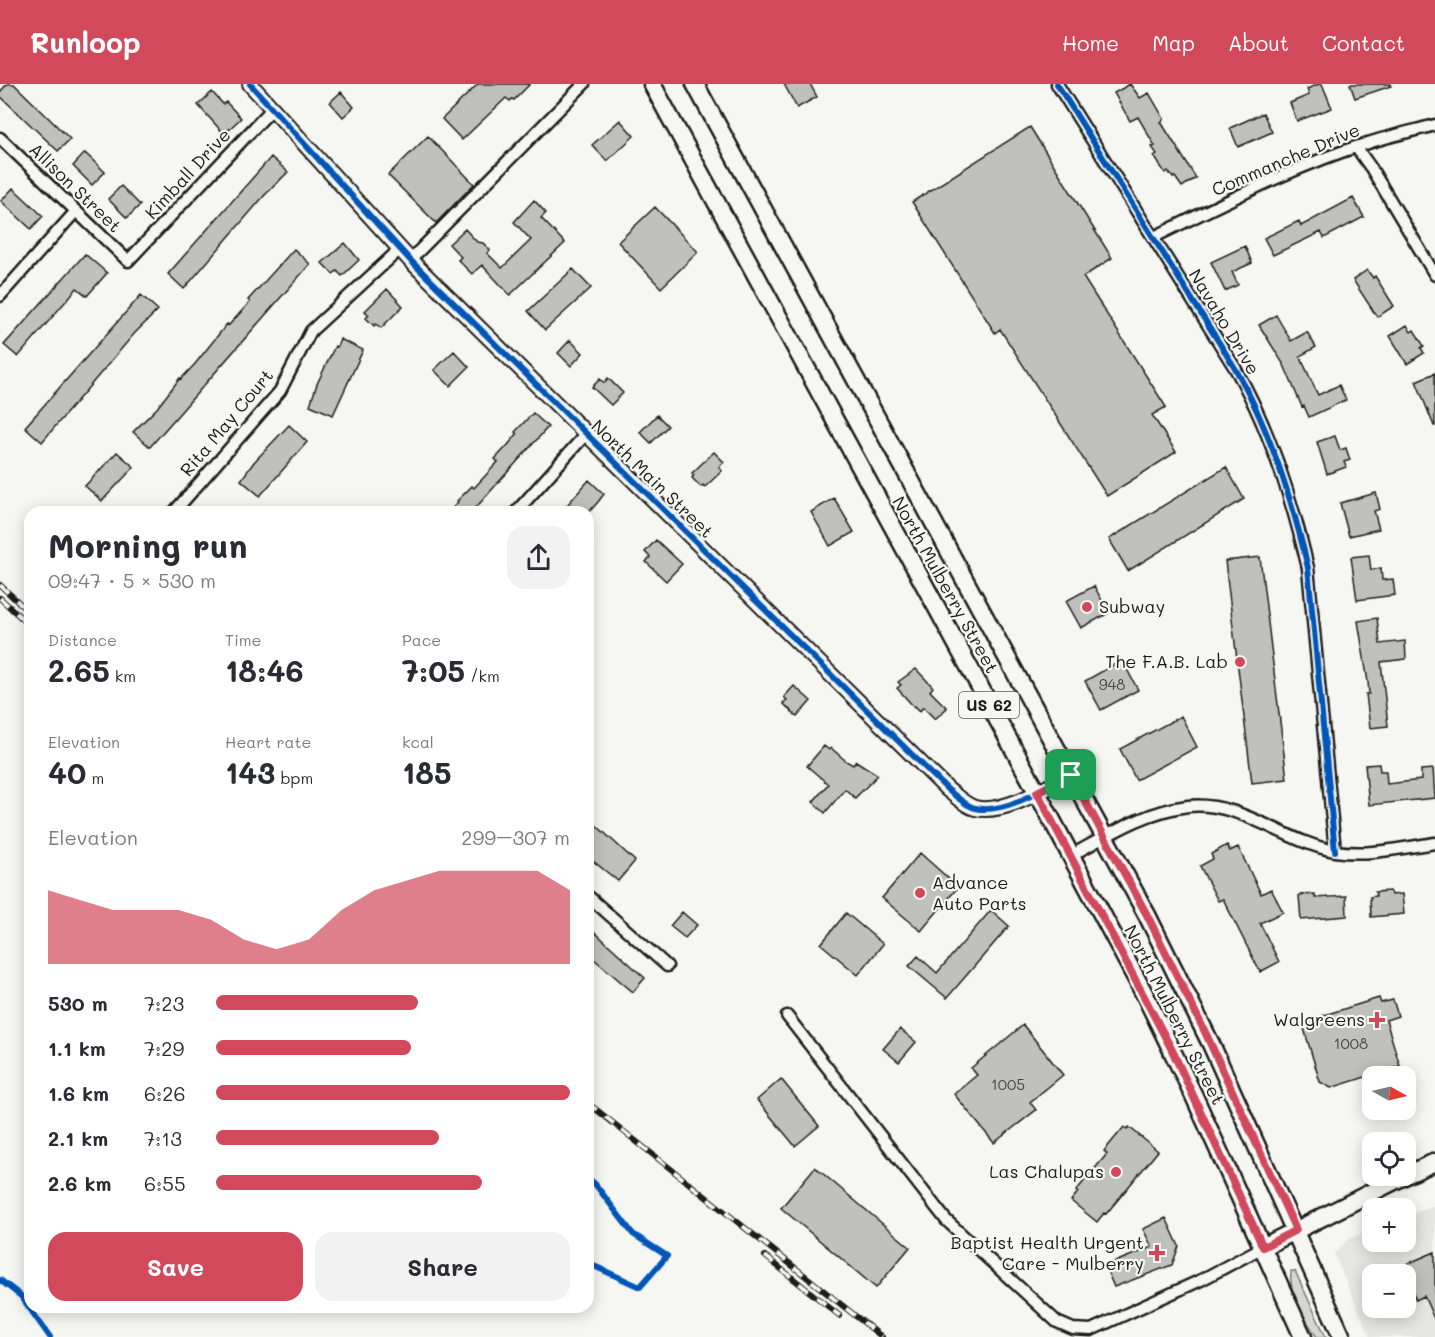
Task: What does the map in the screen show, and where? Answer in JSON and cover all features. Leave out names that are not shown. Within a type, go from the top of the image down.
[{"type":"main road","name":"North Mulberry Street","points":[[652,84],[1037,792],[1172,1050],[1303,1337]]},
{"type":"main road","name":"North Mulberry Street","points":[[695,84],[1147,915],[1206,1034],[1296,1230],[1342,1337]]},
{"type":"main road","points":[[1416,1171],[1435,1162]]},
{"type":"main road","points":[[1263,1247],[1385,1186]]},
{"type":"street","name":"North Main Street","points":[[250,84],[410,260],[585,435],[957,797],[973,808],[986,809],[1004,806],[1071,775]]},
{"type":"street","points":[[410,260],[584,84]]},
{"type":"street","name":"Navaho Drive","points":[[1057,84],[1246,388],[1269,441],[1300,532],[1308,568],[1335,850]]},
{"type":"street","name":"Kimball Drive","points":[[128,261],[272,109]]},
{"type":"street","name":"Commanche Drive","points":[[1154,237],[1246,192],[1356,147],[1435,125]]},
{"type":"street","name":"Allison Street","points":[[0,138],[128,261]]},
{"type":"street","points":[[1356,147],[1435,275]]},
{"type":"street","points":[[0,296],[76,211]]},
{"type":"street","name":"Rita May Court","points":[[179,506],[280,391],[311,331],[400,249]]},
{"type":"street","points":[[521,506],[585,435]]},
{"type":"street","points":[[1070,856],[1156,814],[1198,806],[1239,813],[1285,835],[1335,850],[1369,852],[1435,843]]},
{"type":"street","points":[[594,901],[667,966]]},
{"type":"street","points":[[787,1016],[946,1220],[1056,1322],[1073,1329],[1091,1330],[1201,1280],[1263,1247]]},
{"type":"shaded area","points":[[1435,1205],[1435,1337],[1370,1337],[1334,1254],[1348,1239],[1362,1233],[1362,1252],[1416,1252],[1416,1212]]},
{"type":"shaded area","points":[[1291,1271],[1295,1271],[1326,1337],[1317,1337],[1303,1314],[1292,1288]]},
{"type":"building","points":[[7,84],[14,84],[70,139],[58,151],[0,96],[0,92]]},
{"type":"building","points":[[478,84],[530,84],[514,100],[510,101],[506,98],[462,140],[442,119]]},
{"type":"building","points":[[784,84],[810,84],[817,97],[797,108]]},
{"type":"building","points":[[1130,84],[1140,98],[1149,93],[1164,119],[1161,122],[1196,178],[1182,187],[1168,171],[1165,173],[1154,156],[1157,154],[1152,147],[1155,146],[1138,117],[1130,121],[1114,93]]},
{"type":"building","points":[[1322,84],[1332,108],[1297,121],[1290,103],[1309,95],[1307,89]]},
{"type":"building","points":[[1350,84],[1391,84],[1391,86],[1355,98]]},
{"type":"building","points":[[212,92],[223,104],[226,102],[241,118],[224,134],[198,105]]},
{"type":"building","points":[[341,92],[354,107],[343,117],[330,102]]},
{"type":"building","points":[[1263,113],[1272,132],[1238,147],[1230,128]]},
{"type":"building","points":[[620,120],[634,136],[607,161],[592,145]]},
{"type":"building","points":[[1030,127],[1112,258],[1083,277],[1166,407],[1152,415],[1176,452],[1107,496],[1000,329],[995,333],[912,202]]},
{"type":"building","points":[[428,136],[474,184],[436,223],[388,175]]},
{"type":"building","points":[[85,153],[105,172],[92,185],[73,166]]},
{"type":"building","points":[[271,157],[288,172],[264,196],[184,289],[168,274]]},
{"type":"building","points":[[121,186],[140,205],[127,218],[108,199]]},
{"type":"building","points":[[13,188],[43,216],[31,229],[1,201]]},
{"type":"building","points":[[1353,198],[1364,217],[1324,238],[1321,232],[1273,255],[1264,238],[1299,221],[1301,226]]},
{"type":"building","points":[[534,200],[546,213],[541,218],[565,243],[510,295],[482,265],[472,274],[458,260],[461,257],[449,244],[465,229],[477,242],[483,243],[490,250],[487,253],[502,268],[531,240],[514,222]]},
{"type":"building","points":[[655,207],[698,252],[661,288],[618,242]]},
{"type":"building","points":[[345,243],[359,260],[342,276],[337,271],[333,274],[322,263]]},
{"type":"building","points":[[1245,246],[1252,263],[1232,272],[1238,285],[1225,291],[1211,262]]},
{"type":"building","points":[[294,249],[310,264],[150,447],[133,432],[157,408],[180,378],[195,364],[227,324],[229,325],[250,302],[248,300]]},
{"type":"building","points":[[85,254],[107,273],[87,296],[77,288],[18,357],[4,345]]},
{"type":"building","points":[[573,269],[591,288],[545,330],[528,311]]},
{"type":"building","points":[[1367,270],[1373,278],[1375,276],[1394,306],[1377,317],[1353,280]]},
{"type":"building","points":[[387,289],[403,306],[381,328],[376,324],[374,326],[366,318],[369,315],[365,311]]},
{"type":"building","points":[[141,295],[158,310],[134,334],[42,442],[25,427]]},
{"type":"building","points":[[1276,315],[1291,341],[1307,332],[1316,347],[1300,356],[1318,395],[1339,385],[1346,400],[1309,417],[1304,406],[1302,407],[1284,365],[1259,325]]},
{"type":"building","points":[[1407,325],[1411,332],[1414,330],[1424,346],[1421,348],[1424,353],[1407,364],[1390,336]]},
{"type":"building","points":[[340,339],[363,350],[333,415],[310,405],[317,384]]},
{"type":"building","points":[[570,340],[583,353],[571,366],[558,353]]},
{"type":"building","points":[[454,351],[469,367],[450,386],[434,370]]},
{"type":"building","points":[[1435,373],[1435,426],[1434,426],[1416,381]]},
{"type":"building","points":[[608,378],[623,393],[611,405],[592,387],[600,379],[604,383]]},
{"type":"building","points":[[533,413],[548,427],[477,506],[454,506],[498,462],[495,459],[517,434],[515,432]]},
{"type":"building","points":[[657,415],[668,426],[651,443],[640,432]]},
{"type":"building","points":[[289,425],[307,442],[260,496],[241,480],[254,462]]},
{"type":"building","points":[[1335,436],[1340,450],[1346,448],[1350,460],[1344,462],[1346,467],[1327,474],[1317,442]]},
{"type":"building","points":[[117,452],[134,467],[102,501],[85,486]]},
{"type":"building","points":[[714,452],[724,462],[719,467],[722,471],[705,487],[703,485],[701,487],[692,478],[694,475],[692,473]]},
{"type":"building","points":[[1226,467],[1244,499],[1128,571],[1109,539]]},
{"type":"building","points":[[589,480],[604,494],[594,506],[566,506]]},
{"type":"building","points":[[1376,493],[1380,509],[1374,511],[1379,529],[1349,536],[1340,503]]},
{"type":"building","points":[[834,498],[854,532],[830,546],[811,512]]},
{"type":"building","points":[[656,540],[682,564],[666,581],[646,562],[650,557],[645,552]]},
{"type":"building","points":[[1369,555],[1371,570],[1381,568],[1382,580],[1393,579],[1395,595],[1357,600],[1351,557]]},
{"type":"building","points":[[1260,557],[1287,779],[1252,783],[1225,561]]},
{"type":"building","name":"Subway","points":[[1094,586],[1109,613],[1081,628],[1066,601]]},
{"type":"building","points":[[1377,618],[1380,644],[1405,641],[1406,659],[1381,662],[1388,726],[1370,728],[1366,694],[1369,694],[1368,682],[1358,621]]},
{"type":"building","points":[[1122,660],[1138,690],[1101,710],[1085,681]]},
{"type":"building","points":[[916,669],[933,687],[930,691],[947,708],[935,719],[923,707],[920,711],[914,707],[897,688],[901,685],[898,682]]},
{"type":"building","points":[[794,686],[811,701],[797,717],[783,703],[787,700],[784,697]]},
{"type":"building","points":[[1181,716],[1197,747],[1136,780],[1120,749]]},
{"type":"building","points":[[824,746],[829,750],[831,748],[853,765],[856,761],[878,775],[855,798],[845,789],[825,813],[813,802],[828,784],[807,766]]},
{"type":"building","points":[[1379,764],[1380,771],[1386,771],[1387,784],[1421,780],[1421,770],[1433,769],[1435,798],[1369,805],[1365,765]]},
{"type":"building","points":[[596,825],[635,861],[618,881],[594,862],[594,828]]},
{"type":"building","points":[[1227,845],[1230,851],[1238,847],[1261,894],[1271,889],[1283,912],[1260,923],[1279,962],[1260,972],[1223,899],[1218,901],[1200,866],[1213,859],[1211,854]]},
{"type":"building","name":"Advance Auto Parts","points":[[920,853],[958,887],[921,931],[882,898]]},
{"type":"building","points":[[1390,891],[1391,895],[1402,894],[1404,914],[1371,917],[1370,897],[1376,896],[1375,892]]},
{"type":"building","points":[[1315,894],[1315,898],[1346,896],[1347,916],[1301,920],[1299,895]]},
{"type":"building","points":[[991,910],[1009,926],[947,998],[909,966],[918,956],[937,973]]},
{"type":"building","points":[[682,912],[697,925],[685,938],[670,926]]},
{"type":"building","points":[[846,913],[883,944],[858,975],[821,944]]},
{"type":"building","points":[[594,931],[645,978],[633,992],[594,959]]},
{"type":"building","name":"Walgreens","points":[[1379,998],[1381,1003],[1393,1000],[1398,1016],[1386,1020],[1400,1066],[1362,1066],[1362,1078],[1331,1088],[1320,1082],[1302,1022]]},
{"type":"building","points":[[1023,1025],[1063,1075],[1030,1102],[1036,1110],[994,1143],[954,1094],[977,1075],[971,1068]]},
{"type":"building","points":[[900,1029],[916,1042],[899,1062],[883,1049]]},
{"type":"building","points":[[781,1079],[819,1126],[795,1146],[757,1100]]},
{"type":"building","name":"Las Chalupas","points":[[1124,1127],[1127,1129],[1129,1127],[1158,1151],[1097,1222],[1071,1201],[1078,1192],[1076,1191],[1107,1154],[1104,1151]]},
{"type":"building","points":[[815,1167],[910,1247],[876,1288],[781,1208]]},
{"type":"building","name":"Baptist Health Urgent Care - Mulberry","points":[[1166,1218],[1179,1246],[1172,1265],[1114,1287],[1105,1266],[1152,1247],[1143,1229]]},
{"type":"building","points":[[1435,1252],[1435,1321],[1424,1296],[1416,1300],[1416,1264],[1407,1264]]},
{"type":"railway","points":[[0,585],[24,607]]},
{"type":"railway","points":[[0,598],[24,620]]},
{"type":"railway","points":[[594,1108],[882,1337]]},
{"type":"railway","points":[[765,1256],[840,1316]]},
{"type":"cycle path","points":[[250,84],[410,260],[948,790],[975,808],[998,808],[1024,799],[1071,775]]},
{"type":"cycle path","points":[[1057,84],[1235,368],[1259,415],[1279,465],[1308,568],[1335,851]]},
{"type":"cycle path","points":[[594,1183],[633,1234],[667,1256],[640,1287],[594,1266]]},
{"type":"cycle path","points":[[0,1280],[24,1300]]},
{"type":"cycle path","points":[[33,1313],[50,1337]]},
{"type":"place","name":"Subway","points":[[1087,607]]},
{"type":"place","name":"The F.A.B. Lab","points":[[1240,662]]},
{"type":"place","name":"Advance Auto Parts","points":[[920,893]]},
{"type":"place","name":"Walgreens","points":[[1377,1020]]},
{"type":"place","name":"Las Chalupas","points":[[1116,1172]]},
{"type":"place","name":"Baptist Health Urgent Care - Mulberry","points":[[1157,1253]]},
{"type":"route","points":[[1071,775],[1147,915],[1206,1034],[1296,1230],[1263,1247],[1172,1050],[1037,792],[1071,775]]}]
